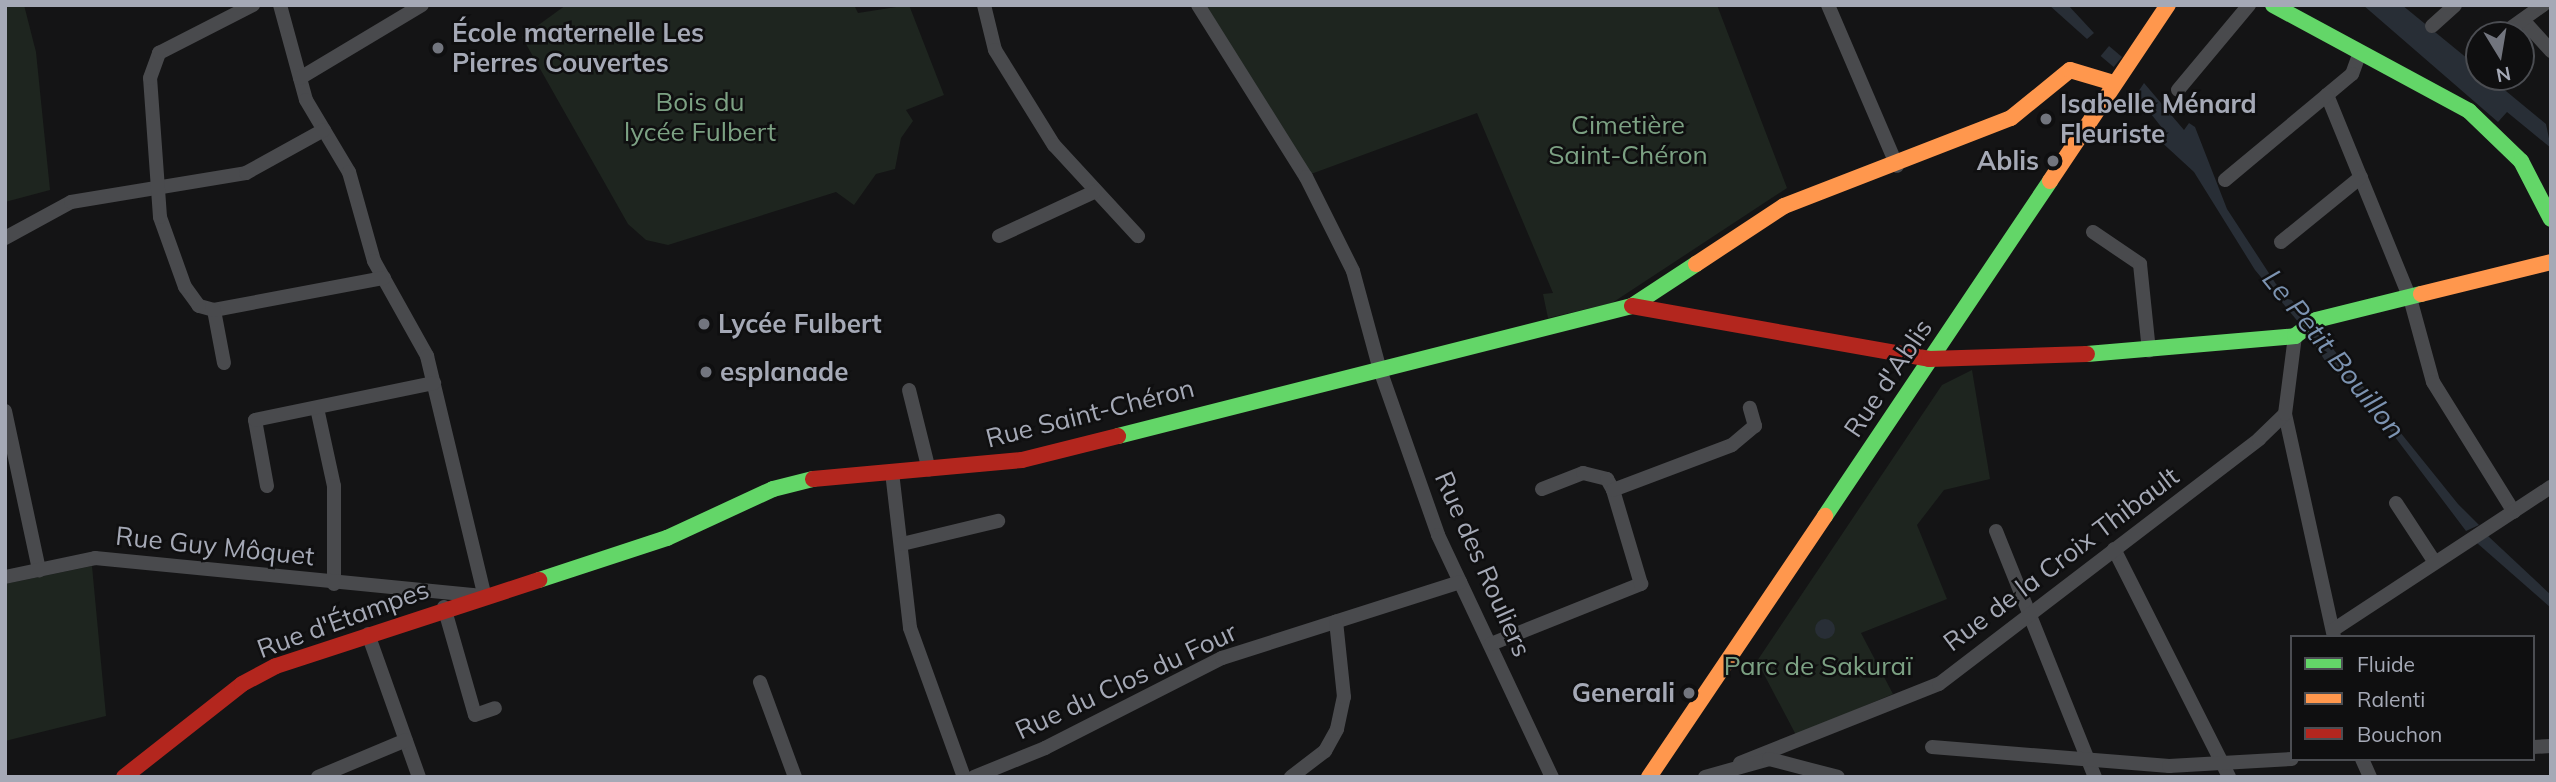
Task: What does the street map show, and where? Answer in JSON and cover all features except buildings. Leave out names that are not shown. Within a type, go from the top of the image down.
[{"type":"street","points":[[253,5],[170,46],[151,64],[155,186],[184,287],[199,306],[214,310],[384,278]]},
{"type":"street","points":[[280,5],[300,78],[324,130],[349,172],[384,278],[427,356],[482,595]]},
{"type":"street","points":[[300,78],[400,11],[422,5]]},
{"type":"street","points":[[984,5],[995,51],[1054,145],[1094,192],[1138,236]]},
{"type":"street","name":"Rue des Rouliers","points":[[1198,5],[1306,177],[1353,271],[1378,367],[1461,582],[1552,777]]},
{"type":"street","points":[[1828,5],[1897,166]]},
{"type":"street","name":"Rue d'Ablis","points":[[1663,777],[2114,83],[2168,5]]},
{"type":"street","name":"Rue d'Ablis","points":[[1649,777],[2183,5]]},
{"type":"street","points":[[2178,90],[2249,5]]},
{"type":"street","points":[[2261,5],[2335,41]]},
{"type":"street","points":[[2273,5],[2360,55],[2469,111],[2521,161],[2551,219]]},
{"type":"street","points":[[2432,26],[2455,5]]},
{"type":"street","points":[[2543,5],[2523,20],[2550,49]]},
{"type":"street","points":[[2225,180],[2352,74],[2360,55]]},
{"type":"street","points":[[1632,306],[1784,206],[1897,166],[2011,118],[2070,71],[2114,83]]},
{"type":"street","points":[[2327,95],[2410,298],[2443,402],[2514,512]]},
{"type":"street","points":[[5,238],[71,202],[246,173],[324,130]]},
{"type":"street","points":[[2281,242],[2361,177]]},
{"type":"street","points":[[999,236],[1094,192]]},
{"type":"street","points":[[2094,232],[2140,264],[2149,351]]},
{"type":"street","points":[[2527,267],[2551,251]]},
{"type":"street","points":[[1632,306],[1936,360],[2149,351],[2302,329],[2551,262]]},
{"type":"street","name":"Rue Saint-Chéron","points":[[482,595],[667,538],[795,482],[1022,460],[1378,367],[1632,306]]},
{"type":"street","points":[[214,310],[224,363]]},
{"type":"street","points":[[2302,329],[2285,414],[2334,633],[2434,561],[2551,487]]},
{"type":"street","points":[[267,486],[255,420],[434,383]]},
{"type":"street","points":[[909,390],[929,470]]},
{"type":"street","points":[[317,408],[334,486],[334,584]]},
{"type":"street","points":[[1614,490],[1732,446],[1755,426],[1750,408]]},
{"type":"street","points":[[5,411],[38,570]]},
{"type":"street","name":"Rue de la Croix Thibault","points":[[1705,777],[1939,684],[2285,414]]},
{"type":"street","points":[[892,472],[910,628],[964,777]]},
{"type":"street","points":[[1491,644],[1641,584],[1614,490],[1607,479],[1583,473],[1542,489]]},
{"type":"street","points":[[2396,503],[2434,561]]},
{"type":"street","points":[[902,544],[998,521]]},
{"type":"street","points":[[1996,531],[2095,777]]},
{"type":"street","points":[[2114,549],[2229,777]]},
{"type":"street","name":"Rue Guy Môquet","points":[[5,577],[94,558],[420,593],[482,595]]},
{"type":"street","name":"Rue du Clos du Four","points":[[974,777],[1045,748],[1222,659],[1461,582]]},
{"type":"street","points":[[420,593],[440,609],[475,715],[495,708]]},
{"type":"street","name":"Rue d'Étampes","points":[[124,777],[242,684],[368,635],[482,595]]},
{"type":"street","points":[[1291,777],[1325,751],[1337,729],[1343,697],[1336,621]]},
{"type":"street","points":[[368,635],[419,777]]},
{"type":"street","points":[[760,682],[795,777]]},
{"type":"street","points":[[318,777],[406,740]]},
{"type":"street","points":[[1932,747],[2090,763],[2221,763],[2290,759]]},
{"type":"street","points":[[1740,763],[1769,759],[1838,777]]},
{"type":"street","points":[[2363,761],[2370,777]]},
{"type":"green space","points":[[5,5],[24,5],[36,52],[50,190],[5,202]]},
{"type":"green space","name":"Bois du lycée Fulbert","points":[[566,5],[854,5],[858,13],[909,5],[944,95],[906,110],[913,121],[901,138],[895,169],[876,174],[854,205],[836,192],[668,245],[646,240],[628,224],[522,37]]},
{"type":"green space","name":"Cimetière Saint-Chéron","points":[[1203,5],[1717,5],[1787,188],[1612,303],[1548,318],[1543,294],[1553,293],[1477,113],[1311,174]]},
{"type":"green space","name":"Parc de Sakuraï","points":[[1972,370],[1990,479],[1944,490],[1917,525],[1947,599],[1861,633],[1893,694],[1796,735],[1757,661],[1942,385]]},
{"type":"green space","points":[[92,566],[106,716],[5,741],[5,584]]},
{"type":"water","points":[[2049,5],[2068,5],[2094,33],[2087,39]]},
{"type":"water","points":[[2363,5],[2402,5],[2465,57],[2465,91],[2506,91],[2546,124],[2551,148],[2507,112],[2498,122]]},
{"type":"water","points":[[2109,46],[2122,57],[2114,67],[2101,56]]},
{"type":"water","points":[[2144,83],[2184,130],[2189,123],[2195,127],[2227,209],[2276,284],[2308,317],[2300,324],[2255,270],[2194,172],[2157,138],[2166,133],[2144,105],[2138,92]]},
{"type":"water","name":"Le Petit Bouillon","points":[[2317,329],[2458,504],[2479,525],[2466,531],[2367,400],[2327,364],[2309,335]]},
{"type":"water","points":[[2488,536],[2551,595],[2551,608],[2477,543]]},
{"type":"water","points":[[1825,619],[1832,622],[1835,629],[1832,636],[1825,639],[1818,636],[1815,629],[1818,622]]},
{"type":"traffic: fast","points":[[2273,5],[2469,111],[2521,161],[2551,219]]},
{"type":"traffic: fast","points":[[1825,516],[2050,181]]},
{"type":"traffic: fast","points":[[1118,436],[1632,306],[1696,264]]},
{"type":"traffic: fast","points":[[2087,354],[2295,336],[2316,320],[2421,294]]},
{"type":"traffic: fast","points":[[539,580],[667,538],[773,489],[813,479]]},
{"type":"traffic: slow","points":[[2050,181],[2168,5]]},
{"type":"traffic: slow","points":[[1696,264],[1784,206],[2011,118],[2070,70],[2114,83]]},
{"type":"traffic: slow","points":[[2421,294],[2551,262]]},
{"type":"traffic: slow","points":[[1649,777],[1825,516]]},
{"type":"traffic: jam","points":[[1632,306],[1929,359],[2087,354]]},
{"type":"traffic: jam","points":[[813,479],[1022,460],[1118,436]]},
{"type":"traffic: jam","points":[[124,777],[242,684],[276,666],[539,580]]},
{"type":"place","name":"École maternelle Les Pierres Couvertes","points":[[438,48]]},
{"type":"place","name":"Isabelle Ménard Fleuriste","points":[[2046,119]]},
{"type":"place","name":"Ablis","points":[[2053,161]]},
{"type":"place","name":"Lycée Fulbert","points":[[704,324]]},
{"type":"place","name":"esplanade","points":[[706,372]]},
{"type":"place","name":"Generali","points":[[1689,693]]}]
